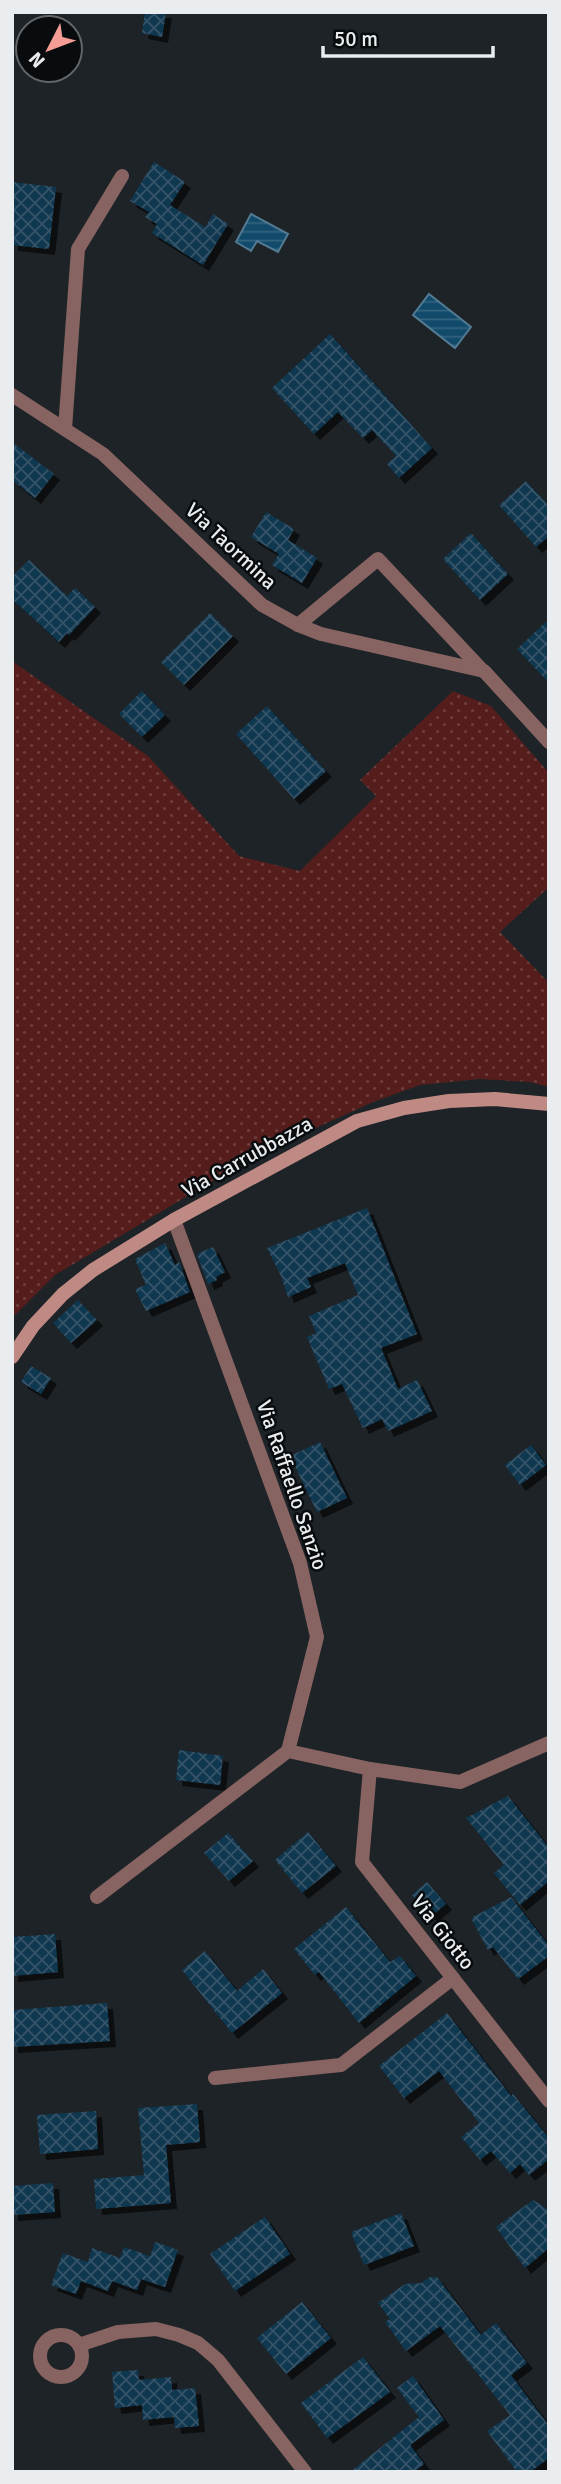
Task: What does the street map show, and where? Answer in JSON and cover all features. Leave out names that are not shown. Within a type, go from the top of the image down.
[{"type":"main road","name":"Via Carrubbazza","points":[[12,1357],[33,1326],[63,1294],[93,1270],[174,1220],[357,1121],[404,1108],[449,1101],[495,1099],[549,1104]]},
{"type":"street","points":[[65,429],[78,249],[122,176]]},
{"type":"street","name":"Via Taormina","points":[[12,395],[103,454],[262,606],[321,634],[484,671]]},
{"type":"street","points":[[298,625],[378,559],[549,742]]},
{"type":"street","name":"Via Raffaello Sanzio","points":[[174,1220],[300,1563],[317,1637],[288,1751]]},
{"type":"street","points":[[97,1896],[288,1751],[370,1769],[460,1782],[549,1743]]},
{"type":"street","name":"Via Giotto","points":[[370,1769],[362,1863],[549,2101]]},
{"type":"street","points":[[215,2078],[341,2065],[453,1978]]},
{"type":"street","points":[[79,2345],[118,2332],[156,2329],[198,2343],[218,2360],[305,2472]]},
{"type":"shaded area","points":[[12,661],[148,756],[239,856],[300,871],[376,796],[360,780],[453,691],[491,706],[549,773],[549,887],[500,932],[549,983],[549,1087],[530,1082],[479,1079],[420,1085],[373,1102],[274,1147],[252,1145],[236,1167],[55,1275],[12,1318]]},
{"type":"water","points":[[251,214],[288,234],[278,252],[257,241],[251,251],[236,242]]},
{"type":"water","points":[[429,294],[471,327],[455,348],[413,315]]},
{"type":"building","points":[[145,12],[166,12],[162,37],[142,33]]},
{"type":"building","points":[[154,162],[185,182],[170,205],[205,227],[213,214],[228,224],[203,265],[152,233],[157,224],[145,217],[149,212],[130,201]]},
{"type":"building","points":[[12,182],[56,187],[49,249],[12,245]]},
{"type":"building","points":[[330,334],[432,448],[399,478],[387,464],[396,456],[372,430],[363,438],[338,412],[314,434],[272,388]]},
{"type":"building","points":[[12,442],[54,474],[35,498],[12,480]]},
{"type":"building","points":[[526,481],[549,506],[549,536],[536,547],[499,505]]},
{"type":"building","points":[[266,512],[294,529],[288,540],[317,558],[302,583],[272,565],[279,554],[251,537]]},
{"type":"building","points":[[471,533],[508,574],[480,600],[443,559]]},
{"type":"building","points":[[29,560],[67,596],[75,588],[95,607],[59,642],[12,599],[12,577]]},
{"type":"building","points":[[210,613],[233,636],[184,685],[161,662]]},
{"type":"building","points":[[549,619],[549,683],[517,649]]},
{"type":"building","points":[[142,691],[165,715],[142,737],[119,714]]},
{"type":"building","points":[[267,706],[326,771],[294,799],[236,734]]},
{"type":"building","points":[[367,1208],[417,1334],[381,1348],[398,1389],[417,1380],[432,1411],[388,1431],[382,1419],[363,1428],[342,1384],[329,1389],[307,1337],[316,1333],[309,1316],[358,1295],[345,1263],[307,1278],[311,1287],[288,1297],[267,1248]]},
{"type":"building","points":[[165,1243],[175,1265],[179,1262],[190,1292],[146,1311],[135,1289],[146,1285],[135,1259]]},
{"type":"building","points":[[213,1247],[225,1272],[208,1284],[197,1254]]},
{"type":"building","points":[[78,1300],[97,1320],[71,1343],[53,1323]]},
{"type":"building","points":[[31,1366],[51,1378],[41,1394],[21,1382]]},
{"type":"building","points":[[320,1442],[347,1498],[317,1512],[290,1456]]},
{"type":"building","points":[[531,1445],[546,1465],[520,1485],[505,1465]]},
{"type":"building","points":[[179,1750],[223,1756],[220,1785],[176,1780]]},
{"type":"building","points":[[508,1796],[549,1848],[549,1881],[520,1905],[494,1873],[504,1865],[466,1818]]},
{"type":"building","points":[[308,1832],[336,1866],[302,1893],[275,1860]]},
{"type":"building","points":[[228,1833],[253,1861],[229,1881],[204,1853]]},
{"type":"building","points":[[427,1882],[446,1904],[432,1916],[412,1895]]},
{"type":"building","points":[[511,1897],[549,1946],[549,1956],[518,1979],[493,1947],[488,1950],[471,1918]]},
{"type":"building","points":[[346,1907],[390,1962],[400,1956],[416,1976],[359,2023],[319,1972],[315,1975],[294,1949]]},
{"type":"building","points":[[55,1934],[58,1972],[12,1976],[12,1937]]},
{"type":"building","points":[[205,1951],[237,1991],[263,1969],[282,1993],[232,2033],[182,1970]]},
{"type":"building","points":[[107,2003],[110,2041],[12,2047],[12,2010]]},
{"type":"building","points":[[447,2013],[511,2096],[513,2094],[549,2138],[549,2159],[529,2175],[520,2164],[510,2173],[491,2151],[480,2160],[461,2137],[479,2123],[439,2071],[404,2098],[379,2066]]},
{"type":"building","points":[[197,2104],[200,2142],[166,2145],[171,2203],[96,2209],[94,2179],[144,2175],[138,2108]]},
{"type":"building","points":[[96,2111],[98,2149],[40,2154],[37,2115]]},
{"type":"building","points":[[53,2183],[55,2212],[12,2215],[12,2186]]},
{"type":"building","points":[[533,2200],[549,2210],[549,2248],[525,2268],[496,2227]]},
{"type":"building","points":[[401,2213],[414,2246],[364,2265],[351,2232]]},
{"type":"building","points":[[265,2217],[290,2254],[235,2291],[210,2254]]},
{"type":"building","points":[[155,2242],[178,2250],[165,2287],[141,2279],[137,2290],[112,2281],[108,2291],[81,2281],[76,2294],[51,2285],[63,2253],[88,2262],[92,2248],[120,2258],[124,2247],[150,2256]]},
{"type":"building","points":[[430,2277],[437,2277],[481,2335],[496,2323],[527,2363],[511,2375],[549,2426],[549,2458],[530,2472],[517,2472],[487,2431],[510,2415],[440,2326],[406,2351],[385,2322],[390,2319],[378,2303],[405,2284],[421,2283]]},
{"type":"building","points":[[302,2302],[331,2338],[286,2374],[257,2338]]},
{"type":"building","points":[[363,2357],[390,2392],[327,2438],[301,2403]]},
{"type":"building","points":[[138,2370],[139,2380],[171,2377],[172,2390],[195,2388],[199,2426],[175,2428],[174,2417],[143,2420],[142,2405],[115,2408],[112,2372]]},
{"type":"building","points":[[413,2376],[444,2420],[410,2445],[424,2464],[414,2472],[350,2472],[419,2417],[397,2388]]}]
